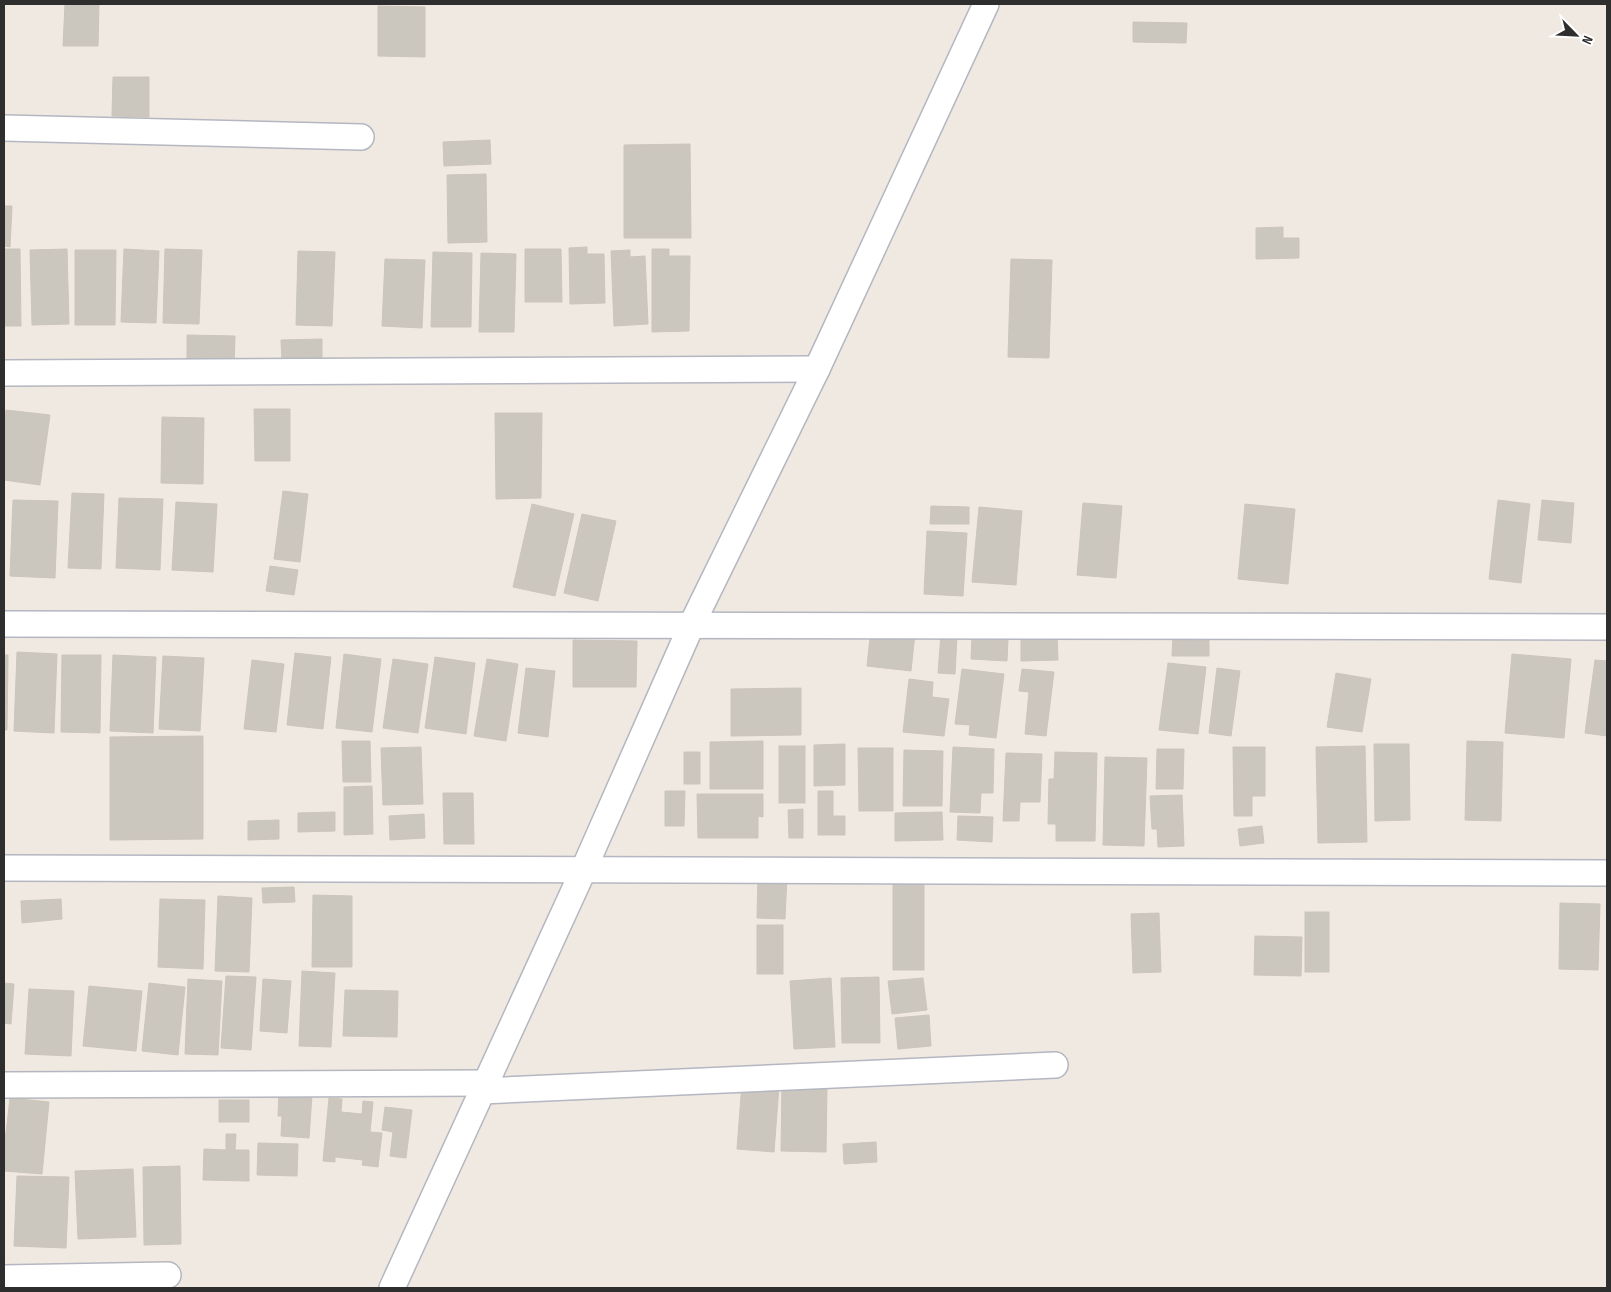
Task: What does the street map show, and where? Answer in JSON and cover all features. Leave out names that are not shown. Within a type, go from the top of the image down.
[{"type":"street","points":[[392,1288],[583,871],[692,624],[818,368],[986,4]]},
{"type":"street","points":[[4,128],[361,137]]},
{"type":"street","points":[[4,373],[818,368]]},
{"type":"street","points":[[4,624],[1607,626]]},
{"type":"street","points":[[4,868],[1607,873]]},
{"type":"street","points":[[4,1085],[484,1087],[1055,1065]]},
{"type":"street","points":[[4,1278],[168,1275]]},
{"type":"building","points":[[65,4],[99,5],[98,46],[63,46]]},
{"type":"building","points":[[378,6],[425,7],[425,57],[378,56]]},
{"type":"building","points":[[1133,22],[1187,23],[1186,43],[1133,42]]},
{"type":"building","points":[[113,77],[149,77],[149,117],[112,116]]},
{"type":"building","points":[[490,140],[491,164],[444,166],[443,142]]},
{"type":"building","points":[[690,144],[691,238],[624,238],[624,145]]},
{"type":"building","points":[[486,174],[487,242],[448,243],[447,175]]},
{"type":"building","points":[[4,206],[12,206],[10,247],[4,246]]},
{"type":"building","points":[[1283,227],[1283,238],[1299,238],[1299,258],[1256,259],[1256,228]]},
{"type":"building","points":[[587,247],[587,254],[604,254],[605,303],[570,304],[569,248]]},
{"type":"building","points":[[4,249],[20,249],[21,326],[4,326]]},
{"type":"building","points":[[67,249],[69,324],[32,325],[30,250]]},
{"type":"building","points":[[124,249],[159,251],[156,323],[121,322]]},
{"type":"building","points":[[165,249],[202,250],[199,324],[163,323]]},
{"type":"building","points":[[525,249],[561,249],[562,302],[525,302]]},
{"type":"building","points":[[652,249],[669,249],[669,256],[690,256],[689,331],[652,332]]},
{"type":"building","points":[[75,250],[116,250],[115,325],[75,325]]},
{"type":"building","points":[[630,250],[630,257],[645,256],[648,324],[614,326],[611,251]]},
{"type":"building","points":[[298,251],[335,252],[332,326],[296,325]]},
{"type":"building","points":[[433,252],[472,253],[471,327],[431,327]]},
{"type":"building","points":[[481,253],[516,254],[514,332],[479,332]]},
{"type":"building","points":[[385,259],[425,260],[422,328],[382,326]]},
{"type":"building","points":[[1011,259],[1052,260],[1049,358],[1008,357]]},
{"type":"building","points":[[187,335],[235,336],[234,368],[187,367]]},
{"type":"building","points":[[322,339],[322,361],[282,362],[281,340]]},
{"type":"building","points":[[254,409],[290,409],[290,461],[255,461]]},
{"type":"building","points":[[6,410],[50,415],[40,485],[4,480],[4,424]]},
{"type":"building","points":[[495,413],[542,413],[541,498],[496,499]]},
{"type":"building","points":[[162,417],[204,418],[203,484],[161,483]]},
{"type":"building","points":[[283,491],[308,494],[300,562],[274,559]]},
{"type":"building","points":[[72,493],[104,494],[101,569],[68,568]]},
{"type":"building","points":[[119,498],[163,499],[160,570],[116,568]]},
{"type":"building","points":[[13,500],[58,501],[55,578],[10,576]]},
{"type":"building","points":[[1498,500],[1530,504],[1521,583],[1489,579]]},
{"type":"building","points":[[1542,500],[1574,503],[1571,543],[1538,540]]},
{"type":"building","points":[[176,502],[217,504],[213,572],[172,570]]},
{"type":"building","points":[[1083,503],[1122,506],[1116,578],[1077,575]]},
{"type":"building","points":[[532,504],[574,514],[555,596],[513,587]]},
{"type":"building","points":[[1245,504],[1295,509],[1288,584],[1238,579]]},
{"type":"building","points":[[931,506],[969,507],[969,524],[930,524]]},
{"type":"building","points":[[979,507],[1022,511],[1016,585],[972,582]]},
{"type":"building","points":[[582,514],[616,521],[598,601],[564,593]]},
{"type":"building","points":[[927,531],[967,533],[963,596],[924,594]]},
{"type":"building","points":[[270,566],[298,570],[294,595],[266,591]]},
{"type":"building","points":[[871,628],[915,633],[911,671],[867,666]]},
{"type":"building","points":[[941,634],[957,636],[955,674],[938,673]]},
{"type":"building","points":[[1057,636],[1058,660],[1021,661],[1021,637]]},
{"type":"building","points":[[1173,636],[1209,636],[1209,656],[1172,656]]},
{"type":"building","points":[[972,637],[1008,639],[1007,661],[971,659]]},
{"type":"building","points":[[573,640],[637,641],[636,687],[573,687]]},
{"type":"building","points":[[17,652],[57,654],[54,733],[14,731]]},
{"type":"building","points":[[295,653],[331,657],[323,729],[287,725]]},
{"type":"building","points":[[344,654],[381,659],[372,732],[336,728]]},
{"type":"building","points":[[1512,654],[1571,659],[1564,738],[1505,733]]},
{"type":"building","points":[[4,655],[8,655],[7,730],[4,730]]},
{"type":"building","points":[[62,655],[101,655],[100,733],[61,732]]},
{"type":"building","points":[[113,655],[156,657],[153,733],[110,731]]},
{"type":"building","points":[[163,656],[204,658],[200,731],[159,729]]},
{"type":"building","points":[[435,657],[475,663],[466,734],[425,728]]},
{"type":"building","points":[[393,659],[428,664],[418,733],[383,728]]},
{"type":"building","points":[[487,659],[518,664],[506,741],[474,736]]},
{"type":"building","points":[[252,660],[284,664],[276,732],[244,729]]},
{"type":"building","points":[[1595,660],[1607,661],[1607,736],[1585,733]]},
{"type":"building","points":[[1168,663],[1206,667],[1198,734],[1159,730]]},
{"type":"building","points":[[526,668],[555,671],[548,737],[518,733]]},
{"type":"building","points":[[1217,668],[1240,671],[1231,736],[1209,733]]},
{"type":"building","points":[[962,669],[1004,674],[996,738],[969,735],[970,725],[955,724]]},
{"type":"building","points":[[1022,669],[1054,672],[1046,736],[1025,734],[1029,692],[1019,691]]},
{"type":"building","points":[[1336,673],[1371,679],[1362,732],[1327,727]]},
{"type":"building","points":[[909,679],[933,682],[932,697],[949,699],[944,736],[903,732]]},
{"type":"building","points":[[801,688],[801,735],[731,736],[731,689]]},
{"type":"building","points":[[203,736],[203,839],[110,840],[110,737]]},
{"type":"building","points":[[342,741],[370,741],[371,782],[343,782]]},
{"type":"building","points":[[763,741],[763,789],[710,789],[710,742]]},
{"type":"building","points":[[1467,741],[1503,742],[1501,821],[1465,820]]},
{"type":"building","points":[[845,744],[845,785],[814,786],[814,745]]},
{"type":"building","points":[[1374,744],[1409,744],[1410,820],[1375,821]]},
{"type":"building","points":[[779,746],[805,746],[805,803],[779,803]]},
{"type":"building","points":[[1365,746],[1367,842],[1318,843],[1316,747]]},
{"type":"building","points":[[421,747],[423,804],[383,805],[381,748]]},
{"type":"building","points":[[953,747],[994,749],[993,793],[981,793],[980,813],[950,812]]},
{"type":"building","points":[[1233,747],[1265,747],[1265,796],[1252,796],[1252,816],[1234,816]]},
{"type":"building","points":[[858,748],[893,748],[893,811],[859,811]]},
{"type":"building","points":[[1157,749],[1184,749],[1183,789],[1156,789]]},
{"type":"building","points":[[904,750],[943,751],[942,806],[903,806]]},
{"type":"building","points":[[684,752],[700,752],[700,784],[684,784]]},
{"type":"building","points":[[1055,752],[1097,753],[1095,841],[1056,841],[1056,824],[1048,824],[1049,779],[1054,779]]},
{"type":"building","points":[[1006,753],[1042,754],[1040,802],[1020,802],[1019,821],[1003,821]]},
{"type":"building","points":[[1105,757],[1147,758],[1144,846],[1103,845]]},
{"type":"building","points":[[372,786],[373,834],[344,835],[344,787]]},
{"type":"building","points":[[665,791],[685,791],[684,826],[665,826]]},
{"type":"building","points":[[818,791],[833,791],[833,816],[845,816],[845,835],[818,835]]},
{"type":"building","points":[[443,793],[473,793],[474,844],[444,844]]},
{"type":"building","points":[[697,794],[763,794],[763,817],[758,816],[758,838],[698,838]]},
{"type":"building","points":[[1182,795],[1184,846],[1158,847],[1157,829],[1152,829],[1150,796]]},
{"type":"building","points":[[803,809],[803,838],[789,838],[788,810]]},
{"type":"building","points":[[335,812],[335,831],[298,832],[298,813]]},
{"type":"building","points":[[942,812],[943,840],[895,841],[895,813]]},
{"type":"building","points":[[424,814],[425,838],[390,840],[389,816]]},
{"type":"building","points":[[958,816],[993,817],[992,842],[957,840]]},
{"type":"building","points":[[279,820],[279,839],[248,840],[248,821]]},
{"type":"building","points":[[1262,826],[1264,843],[1240,846],[1238,829]]},
{"type":"building","points":[[758,875],[787,876],[785,919],[757,918]]},
{"type":"building","points":[[893,876],[924,876],[924,970],[893,970]]},
{"type":"building","points":[[294,887],[295,902],[263,903],[262,888]]},
{"type":"building","points":[[313,895],[352,896],[352,967],[312,967]]},
{"type":"building","points":[[218,896],[252,898],[249,972],[215,971]]},
{"type":"building","points":[[61,899],[62,919],[22,923],[21,901]]},
{"type":"building","points":[[160,899],[205,900],[203,969],[158,967]]},
{"type":"building","points":[[1560,903],[1600,904],[1598,970],[1559,969]]},
{"type":"building","points":[[1305,912],[1329,912],[1329,972],[1305,972]]},
{"type":"building","points":[[1159,913],[1161,972],[1133,973],[1131,914]]},
{"type":"building","points":[[757,925],[783,925],[783,974],[757,974]]},
{"type":"building","points":[[1255,936],[1302,937],[1301,976],[1254,975]]},
{"type":"building","points":[[302,971],[335,973],[331,1047],[299,1046]]},
{"type":"building","points":[[226,976],[256,977],[251,1050],[221,1048]]},
{"type":"building","points":[[879,977],[880,1043],[842,1043],[841,978]]},
{"type":"building","points":[[831,978],[835,1047],[794,1049],[790,981]]},
{"type":"building","points":[[923,978],[927,1010],[892,1014],[888,981]]},
{"type":"building","points":[[188,979],[222,981],[218,1055],[185,1054]]},
{"type":"building","points":[[263,979],[291,981],[287,1033],[260,1031]]},
{"type":"building","points":[[4,983],[14,984],[11,1024],[4,1023]]},
{"type":"building","points":[[149,983],[185,987],[178,1055],[142,1051]]},
{"type":"building","points":[[89,986],[142,991],[136,1051],[83,1046]]},
{"type":"building","points":[[29,989],[74,991],[71,1056],[25,1054]]},
{"type":"building","points":[[345,990],[398,991],[397,1037],[343,1036]]},
{"type":"building","points":[[929,1015],[931,1046],[898,1049],[895,1018]]},
{"type":"building","points":[[742,1083],[779,1086],[774,1152],[737,1149]]},
{"type":"building","points":[[782,1086],[827,1086],[826,1152],[781,1151]]},
{"type":"building","points":[[279,1092],[312,1095],[309,1138],[281,1136],[282,1116],[278,1116]]},
{"type":"building","points":[[10,1098],[49,1102],[42,1174],[4,1171],[4,1133],[6,1133]]},
{"type":"building","points":[[329,1098],[342,1099],[341,1112],[362,1114],[363,1101],[373,1102],[370,1132],[382,1133],[378,1167],[362,1165],[363,1160],[335,1157],[335,1162],[323,1161]]},
{"type":"building","points":[[219,1100],[249,1100],[249,1122],[219,1122]]},
{"type":"building","points":[[385,1107],[412,1110],[406,1158],[390,1156],[393,1132],[382,1130]]},
{"type":"building","points":[[226,1134],[236,1134],[235,1150],[249,1150],[249,1181],[203,1180],[204,1149],[226,1150]]},
{"type":"building","points":[[876,1142],[877,1162],[844,1164],[843,1144]]},
{"type":"building","points":[[258,1143],[298,1144],[297,1176],[257,1175]]},
{"type":"building","points":[[180,1166],[181,1244],[144,1245],[143,1167]]},
{"type":"building","points":[[133,1169],[136,1237],[78,1239],[75,1171]]},
{"type":"building","points":[[17,1176],[69,1177],[66,1248],[14,1246]]}]
